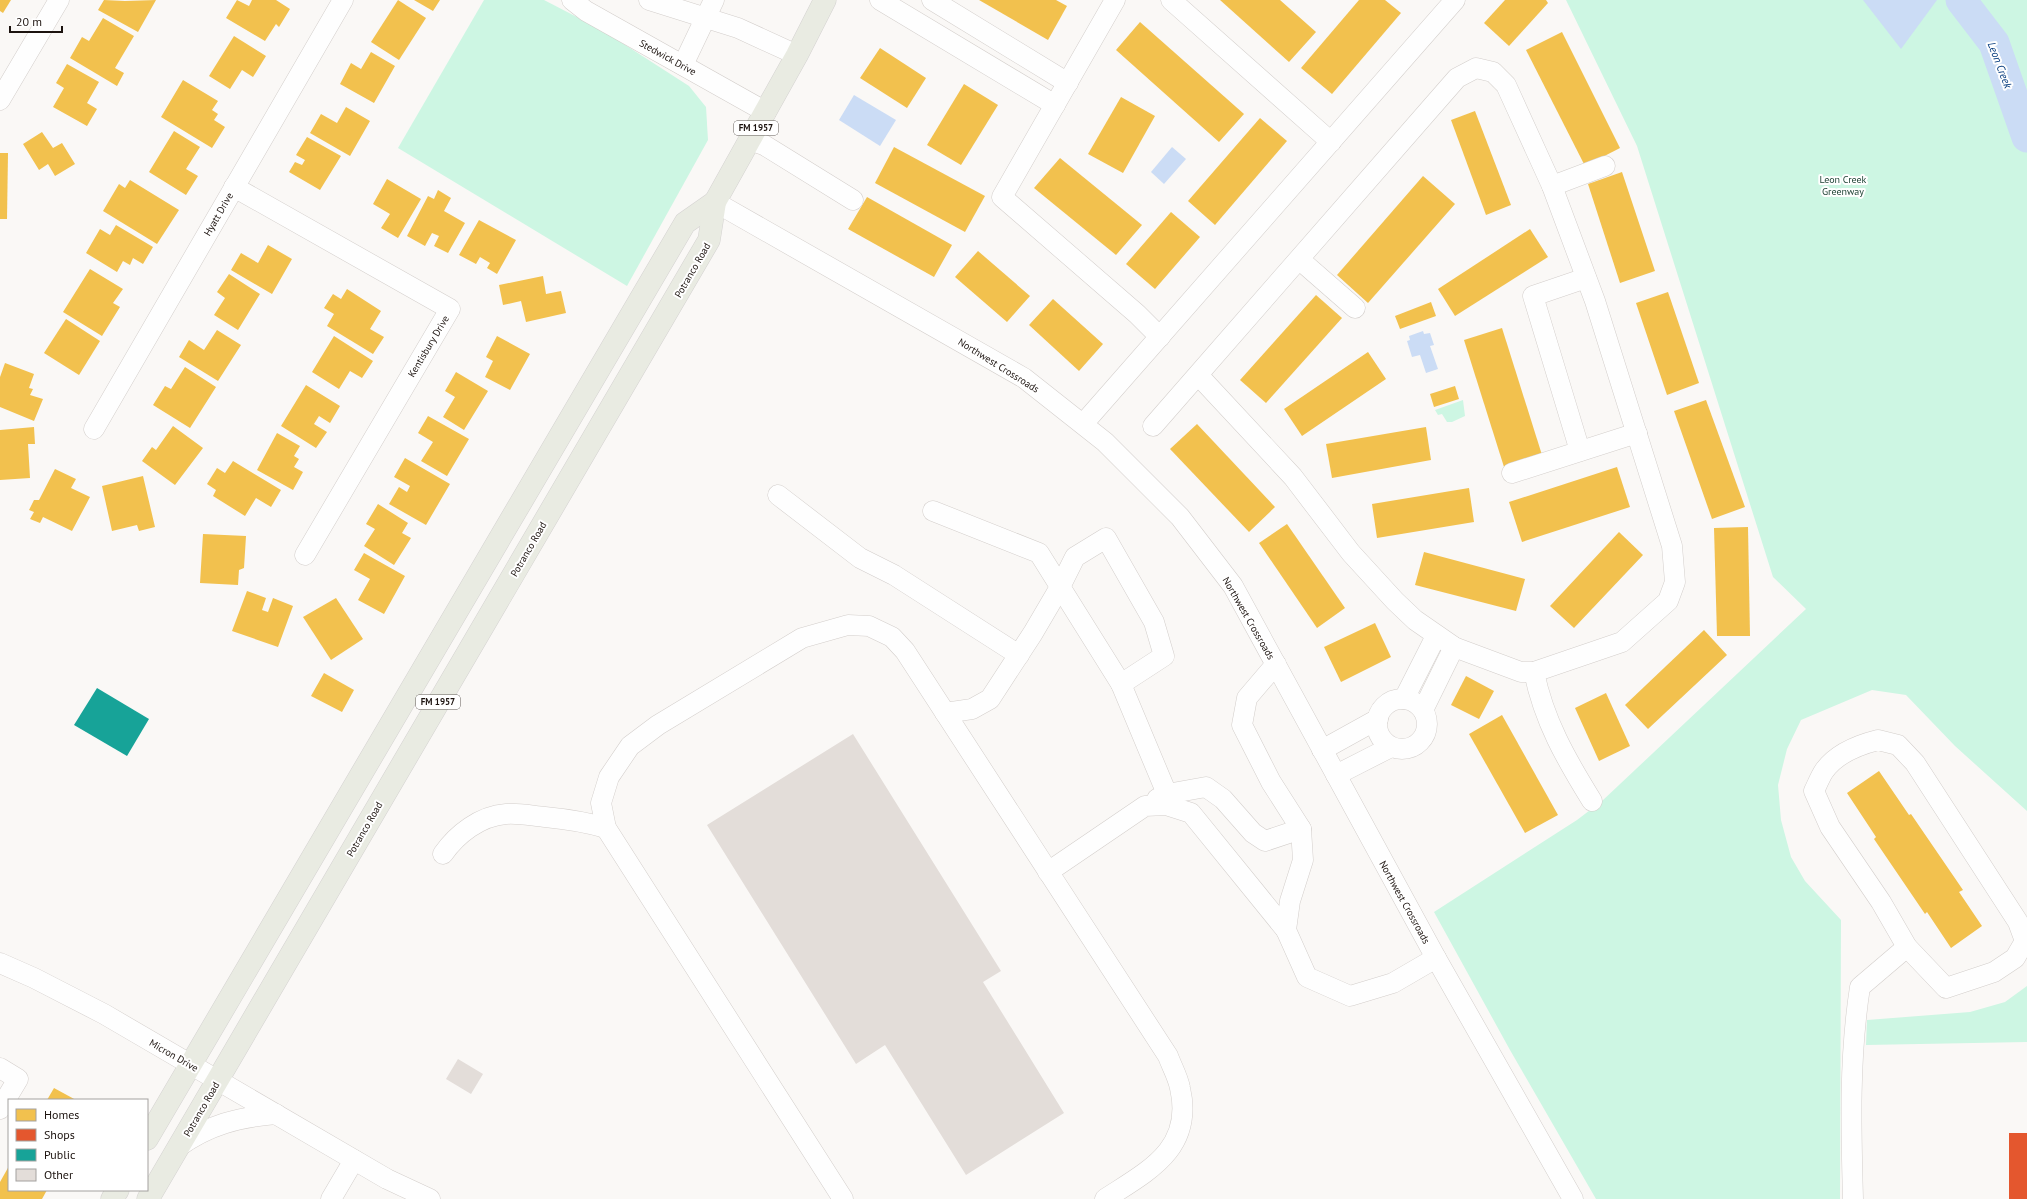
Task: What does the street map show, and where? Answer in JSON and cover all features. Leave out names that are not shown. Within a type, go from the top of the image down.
[{"type":"main road","name":"FM 1957","points":[[148,1137],[685,223],[715,202],[766,112],[825,0]]},
{"type":"main road","name":"Potranco Road","points":[[148,1199],[709,240],[715,202]]},
{"type":"street","points":[[0,100],[59,0]]},
{"type":"street","name":"Hyatt Drive","points":[[94,429],[343,0]]},
{"type":"street","name":"Stedwick Drive","points":[[572,0],[586,11],[766,112]]},
{"type":"street","points":[[649,0],[738,28],[797,55]]},
{"type":"street","points":[[683,65],[714,0]]},
{"type":"street","points":[[932,0],[1068,83]]},
{"type":"street","points":[[1115,0],[1002,197],[1137,314],[1160,337]]},
{"type":"street","points":[[1171,0],[1331,142]]},
{"type":"street","points":[[1083,424],[1455,0]]},
{"type":"street","points":[[889,2],[1055,105]]},
{"type":"street","points":[[1153,426],[1199,376],[1457,78],[1476,68],[1493,72],[1506,85],[1552,186],[1595,301],[1672,546],[1675,582],[1668,601],[1622,642],[1534,672],[1521,672],[1454,647],[1436,636],[1415,620],[1370,575],[1351,553],[1293,477],[1199,376]]},
{"type":"street","points":[[750,140],[764,145],[853,200]]},
{"type":"street","points":[[1552,186],[1605,166]]},
{"type":"street","name":"Kentisbury Drive","points":[[234,187],[450,309],[305,555]]},
{"type":"street","name":"Northwest Crossroads","points":[[715,202],[983,353],[1024,378],[1083,424],[1123,458],[1180,517],[1233,586],[1436,958],[1573,1199]]},
{"type":"street","points":[[1300,260],[1355,308]]},
{"type":"street","points":[[1580,451],[1533,296],[1586,278]]},
{"type":"street","points":[[1512,473],[1637,433]]},
{"type":"street","points":[[778,494],[860,558],[894,575],[1019,654]]},
{"type":"street","points":[[933,511],[1039,553],[1121,684],[1168,794]]},
{"type":"street","points":[[945,713],[972,709],[990,699],[1060,587],[1075,557],[1106,538],[1154,622],[1164,656],[1121,684]]},
{"type":"street","points":[[843,1199],[606,828],[601,803],[609,778],[630,746],[658,725],[802,638],[848,625],[869,626],[892,637],[905,651],[1168,1056],[1180,1086],[1183,1106],[1180,1126],[1172,1147],[1155,1166],[1105,1199]]},
{"type":"street","points":[[1404,699],[1436,636]]},
{"type":"street","points":[[1423,710],[1454,647]]},
{"type":"street","points":[[1276,664],[1247,698],[1242,725],[1271,782],[1301,829],[1303,860],[1290,901],[1286,930]]},
{"type":"street","points":[[1534,672],[1543,710],[1562,751],[1592,801]]},
{"type":"street","points":[[1322,750],[1378,719],[1388,704],[1404,699],[1413,702],[1423,710],[1426,715],[1426,733],[1419,742],[1408,748],[1391,747],[1336,775]]},
{"type":"street","points":[[1378,719],[1380,735],[1391,747]]},
{"type":"street","points":[[1878,740],[1898,745],[1915,763],[2018,922],[2025,941],[2015,958],[1994,972],[1946,988],[1907,947],[1881,902],[1830,827],[1814,791],[1824,771],[1837,759],[1857,745],[1878,740]]},
{"type":"street","points":[[1048,872],[1145,806],[1168,794],[1206,787],[1223,799],[1253,833],[1265,841],[1301,829]]},
{"type":"street","points":[[1145,806],[1166,805],[1191,813],[1286,930],[1307,977],[1350,996],[1393,982],[1436,958]]},
{"type":"street","points":[[443,854],[451,843],[462,833],[478,823],[505,814],[577,820],[606,828]]},
{"type":"street","points":[[1853,1199],[1850,1124],[1853,1030],[1860,987],[1907,947]]},
{"type":"street","name":"Micron Drive","points":[[0,963],[34,978],[104,1014],[354,1160],[398,1192],[430,1199]]},
{"type":"street","points":[[0,1068],[18,1079],[0,1109]]},
{"type":"street","points":[[178,1147],[196,1135],[226,1122],[276,1114]]},
{"type":"street","points":[[331,1199],[354,1160]]},
{"type":"green space","points":[[484,0],[544,0],[602,30],[689,86],[706,107],[708,140],[627,286],[398,148]]},
{"type":"green space","name":"Leon Creek Greenway","points":[[1566,0],[2027,0],[2027,811],[1955,746],[1906,695],[1872,690],[1801,720],[1787,749],[1778,785],[1781,820],[1791,857],[1805,881],[1841,920],[1840,1199],[1596,1199],[1510,1050],[1434,912],[1577,820],[1602,801],[1806,609],[1773,577],[1637,146]]},
{"type":"green space","points":[[1463,400],[1465,416],[1452,422],[1447,422],[1442,414],[1438,415],[1435,410]]},
{"type":"green space","points":[[2027,986],[2027,1042],[1866,1045],[1867,1020],[1970,1012],[2005,1002]]},
{"type":"water","points":[[1863,0],[1937,0],[1901,49]]},
{"type":"water","points":[[854,95],[896,120],[880,146],[839,120]]},
{"type":"water","points":[[1172,147],[1186,159],[1164,184],[1151,172]]},
{"type":"water","points":[[1423,331],[1424,334],[1430,333],[1434,345],[1430,346],[1438,369],[1426,373],[1420,355],[1412,357],[1407,341],[1410,340],[1409,336]]},
{"type":"building: Homes","points":[[0,0],[11,0],[3,13],[0,11]]},
{"type":"building: Homes","points":[[104,0],[156,0],[138,32],[98,10]]},
{"type":"building: Homes","points":[[237,0],[249,6],[252,0],[276,0],[290,9],[279,27],[276,24],[265,41],[226,18]]},
{"type":"building: Homes","points":[[398,0],[426,18],[399,60],[371,42]]},
{"type":"building: Homes","points":[[414,0],[440,0],[433,11]]},
{"type":"building: Homes","points":[[979,0],[1056,0],[1067,6],[1048,40]]},
{"type":"building: Homes","points":[[1220,0],[1280,0],[1316,32],[1289,62]]},
{"type":"building: Homes","points":[[1359,0],[1385,0],[1401,13],[1332,94],[1301,68]]},
{"type":"building: Homes","points":[[1505,0],[1546,0],[1548,3],[1509,46],[1484,23]]},
{"type":"building: Homes","points":[[103,18],[134,36],[115,68],[124,73],[117,86],[70,58],[82,37],[89,41]]},
{"type":"building: Homes","points":[[1140,22],[1244,114],[1219,142],[1116,50]]},
{"type":"building: Homes","points":[[1562,32],[1620,148],[1585,166],[1526,50]]},
{"type":"building: Homes","points":[[234,36],[266,56],[253,77],[242,70],[230,89],[209,76]]},
{"type":"building: Homes","points":[[880,48],[926,78],[907,108],[860,78]]},
{"type":"building: Homes","points":[[371,52],[395,66],[374,103],[340,84],[351,63],[361,69]]},
{"type":"building: Homes","points":[[67,64],[99,82],[87,103],[97,109],[87,126],[53,107],[64,88],[56,83]]},
{"type":"building: Homes","points":[[183,80],[218,101],[212,110],[218,114],[214,120],[225,127],[212,148],[161,117]]},
{"type":"building: Homes","points":[[964,84],[998,105],[961,165],[927,145]]},
{"type":"building: Homes","points":[[1121,97],[1155,116],[1123,173],[1088,154]]},
{"type":"building: Homes","points":[[346,107],[370,121],[350,156],[310,133],[321,114],[337,123]]},
{"type":"building: Homes","points":[[1475,111],[1511,205],[1486,215],[1451,120]]},
{"type":"building: Homes","points":[[1260,118],[1287,141],[1215,225],[1188,201]]},
{"type":"building: Homes","points":[[174,131],[200,147],[186,169],[198,176],[186,195],[149,172]]},
{"type":"building: Homes","points":[[42,132],[53,148],[62,143],[75,164],[55,176],[48,164],[39,170],[23,144]]},
{"type":"building: Homes","points":[[307,137],[341,156],[320,190],[289,172],[295,162],[302,165],[305,160],[296,155]]},
{"type":"building: Homes","points":[[894,147],[985,196],[965,232],[875,183]]},
{"type":"building: Homes","points":[[0,153],[8,153],[7,219],[0,219]]},
{"type":"building: Homes","points":[[1060,158],[1142,225],[1116,255],[1034,188]]},
{"type":"building: Homes","points":[[1622,172],[1655,271],[1620,283],[1588,184]]},
{"type":"building: Homes","points":[[1423,176],[1455,204],[1368,303],[1337,275]]},
{"type":"building: Homes","points":[[387,179],[421,199],[398,238],[381,228],[390,214],[373,204]]},
{"type":"building: Homes","points":[[130,180],[179,210],[157,244],[103,211],[119,184],[125,188]]},
{"type":"building: Homes","points":[[438,190],[451,198],[444,211],[465,223],[448,253],[434,246],[439,236],[432,233],[425,246],[407,236],[428,196],[434,199]]},
{"type":"building: Homes","points":[[867,197],[952,245],[934,277],[848,229]]},
{"type":"building: Homes","points":[[1171,212],[1200,237],[1155,289],[1126,264]]},
{"type":"building: Homes","points":[[479,220],[516,240],[497,274],[487,268],[490,263],[480,257],[476,264],[459,255]]},
{"type":"building: Homes","points":[[116,225],[153,247],[143,264],[133,258],[130,265],[123,261],[117,272],[86,253],[100,229],[110,235]]},
{"type":"building: Homes","points":[[1530,229],[1548,257],[1455,316],[1438,289]]},
{"type":"building: Homes","points":[[268,245],[292,259],[272,294],[231,270],[241,253],[258,263]]},
{"type":"building: Homes","points":[[978,251],[1030,296],[1007,322],[955,277]]},
{"type":"building: Homes","points":[[90,269],[123,289],[113,303],[120,307],[102,336],[63,312]]},
{"type":"building: Homes","points":[[229,274],[260,294],[238,330],[214,315],[225,298],[217,292]]},
{"type":"building: Homes","points":[[543,276],[546,294],[561,291],[566,313],[526,322],[521,301],[503,305],[499,285]]},
{"type":"building: Homes","points":[[347,289],[381,311],[370,329],[384,337],[373,354],[327,326],[334,314],[324,308],[333,294],[341,299]]},
{"type":"building: Homes","points":[[1668,292],[1699,383],[1667,395],[1636,303]]},
{"type":"building: Homes","points":[[1316,295],[1342,318],[1266,403],[1240,380]]},
{"type":"building: Homes","points":[[1053,299],[1103,344],[1079,371],[1029,325]]},
{"type":"building: Homes","points":[[1431,302],[1436,316],[1400,329],[1395,316]]},
{"type":"building: Homes","points":[[66,319],[100,341],[79,375],[44,353]]},
{"type":"building: Homes","points":[[1502,328],[1542,455],[1504,467],[1464,340]]},
{"type":"building: Homes","points":[[217,330],[241,345],[218,381],[179,357],[189,340],[204,350]]},
{"type":"building: Homes","points":[[334,336],[373,361],[362,378],[350,371],[339,389],[312,372]]},
{"type":"building: Homes","points":[[497,336],[530,354],[510,390],[485,377],[493,361],[486,357]]},
{"type":"building: Homes","points":[[1368,352],[1386,379],[1302,436],[1284,409]]},
{"type":"building: Homes","points":[[5,363],[34,374],[29,388],[33,389],[30,395],[43,399],[34,421],[0,407],[0,377]]},
{"type":"building: Homes","points":[[185,367],[216,387],[190,428],[153,405],[165,386],[171,389]]},
{"type":"building: Homes","points":[[456,372],[488,391],[464,430],[443,417],[455,397],[445,391]]},
{"type":"building: Homes","points":[[306,385],[340,406],[330,423],[319,416],[314,424],[327,432],[316,448],[281,426]]},
{"type":"building: Homes","points":[[1455,386],[1459,399],[1434,407],[1430,394]]},
{"type":"building: Homes","points":[[1706,400],[1745,507],[1712,519],[1674,411]]},
{"type":"building: Homes","points":[[428,416],[469,439],[447,476],[421,461],[433,442],[418,433]]},
{"type":"building: Homes","points":[[1197,424],[1275,507],[1249,532],[1170,449]]},
{"type":"building: Homes","points":[[173,426],[203,448],[175,485],[142,461],[152,447],[156,450]]},
{"type":"building: Homes","points":[[34,427],[35,444],[28,444],[30,478],[0,480],[0,430]]},
{"type":"building: Homes","points":[[1426,427],[1431,460],[1332,478],[1326,444]]},
{"type":"building: Homes","points":[[277,433],[300,446],[294,456],[299,459],[294,467],[303,472],[293,490],[257,470]]},
{"type":"building: Homes","points":[[405,458],[450,484],[426,525],[389,504],[399,487],[407,492],[410,486],[394,477]]},
{"type":"building: Homes","points":[[233,461],[281,490],[271,507],[256,498],[245,516],[213,496],[216,490],[207,484],[217,468],[225,473]]},
{"type":"building: Homes","points":[[1617,467],[1630,507],[1522,542],[1509,502]]},
{"type":"building: Homes","points":[[55,469],[76,479],[71,488],[90,497],[72,531],[43,517],[40,523],[30,519],[34,512],[29,510],[34,500],[39,500]]},
{"type":"building: Homes","points":[[143,476],[155,527],[139,531],[137,525],[112,531],[102,486]]},
{"type":"building: Homes","points":[[1469,488],[1474,522],[1377,538],[1372,504]]},
{"type":"building: Homes","points":[[378,504],[408,523],[402,533],[411,538],[394,565],[364,546],[375,529],[366,524]]},
{"type":"building: Homes","points":[[1287,524],[1345,608],[1317,628],[1259,543]]},
{"type":"building: Homes","points":[[1748,527],[1750,636],[1717,636],[1714,528]]},
{"type":"building: Homes","points":[[1619,532],[1643,555],[1574,628],[1550,606]]},
{"type":"building: Homes","points":[[203,534],[246,536],[244,568],[239,570],[238,585],[200,583]]},
{"type":"building: Homes","points":[[1424,552],[1525,579],[1516,611],[1415,585]]},
{"type":"building: Homes","points":[[364,553],[405,576],[384,614],[358,600],[370,579],[354,570]]},
{"type":"building: Homes","points":[[247,591],[266,598],[262,610],[268,612],[273,598],[293,606],[278,647],[232,631]]},
{"type":"building: Homes","points":[[336,598],[363,639],[331,660],[303,617]]},
{"type":"building: Homes","points":[[1375,623],[1391,657],[1341,682],[1324,647]]},
{"type":"building: Homes","points":[[1704,630],[1727,655],[1648,729],[1625,705]]},
{"type":"building: Homes","points":[[324,673],[354,690],[342,712],[311,696]]},
{"type":"building: Homes","points":[[1466,676],[1494,691],[1479,719],[1451,705]]},
{"type":"building: Homes","points":[[1606,693],[1630,746],[1599,761],[1575,708]]},
{"type":"building: Homes","points":[[1502,715],[1558,815],[1525,833],[1469,734]]},
{"type":"building: Homes","points":[[1879,771],[1909,815],[1911,814],[1963,890],[1959,892],[1982,926],[1951,948],[1927,912],[1925,914],[1874,839],[1876,837],[1847,793]]},
{"type":"building: Homes","points":[[54,1088],[74,1099],[48,1099]]},
{"type":"building: Homes","points":[[8,1168],[8,1191],[46,1191],[42,1199],[0,1199],[0,1182]]},
{"type":"building: Shops","points":[[2009,1133],[2027,1133],[2027,1199],[2009,1199]]},
{"type":"building: Public","points":[[97,688],[149,719],[127,756],[74,725]]},
{"type":"building: Other","points":[[853,734],[1001,971],[983,982],[1064,1113],[966,1175],[885,1045],[856,1064],[707,825]]},
{"type":"building: Other","points":[[458,1059],[483,1074],[471,1094],[446,1079]]},
{"type":"waterway","name":"Leon Creek","points":[[1961,0],[1994,43],[2027,137]]}]
